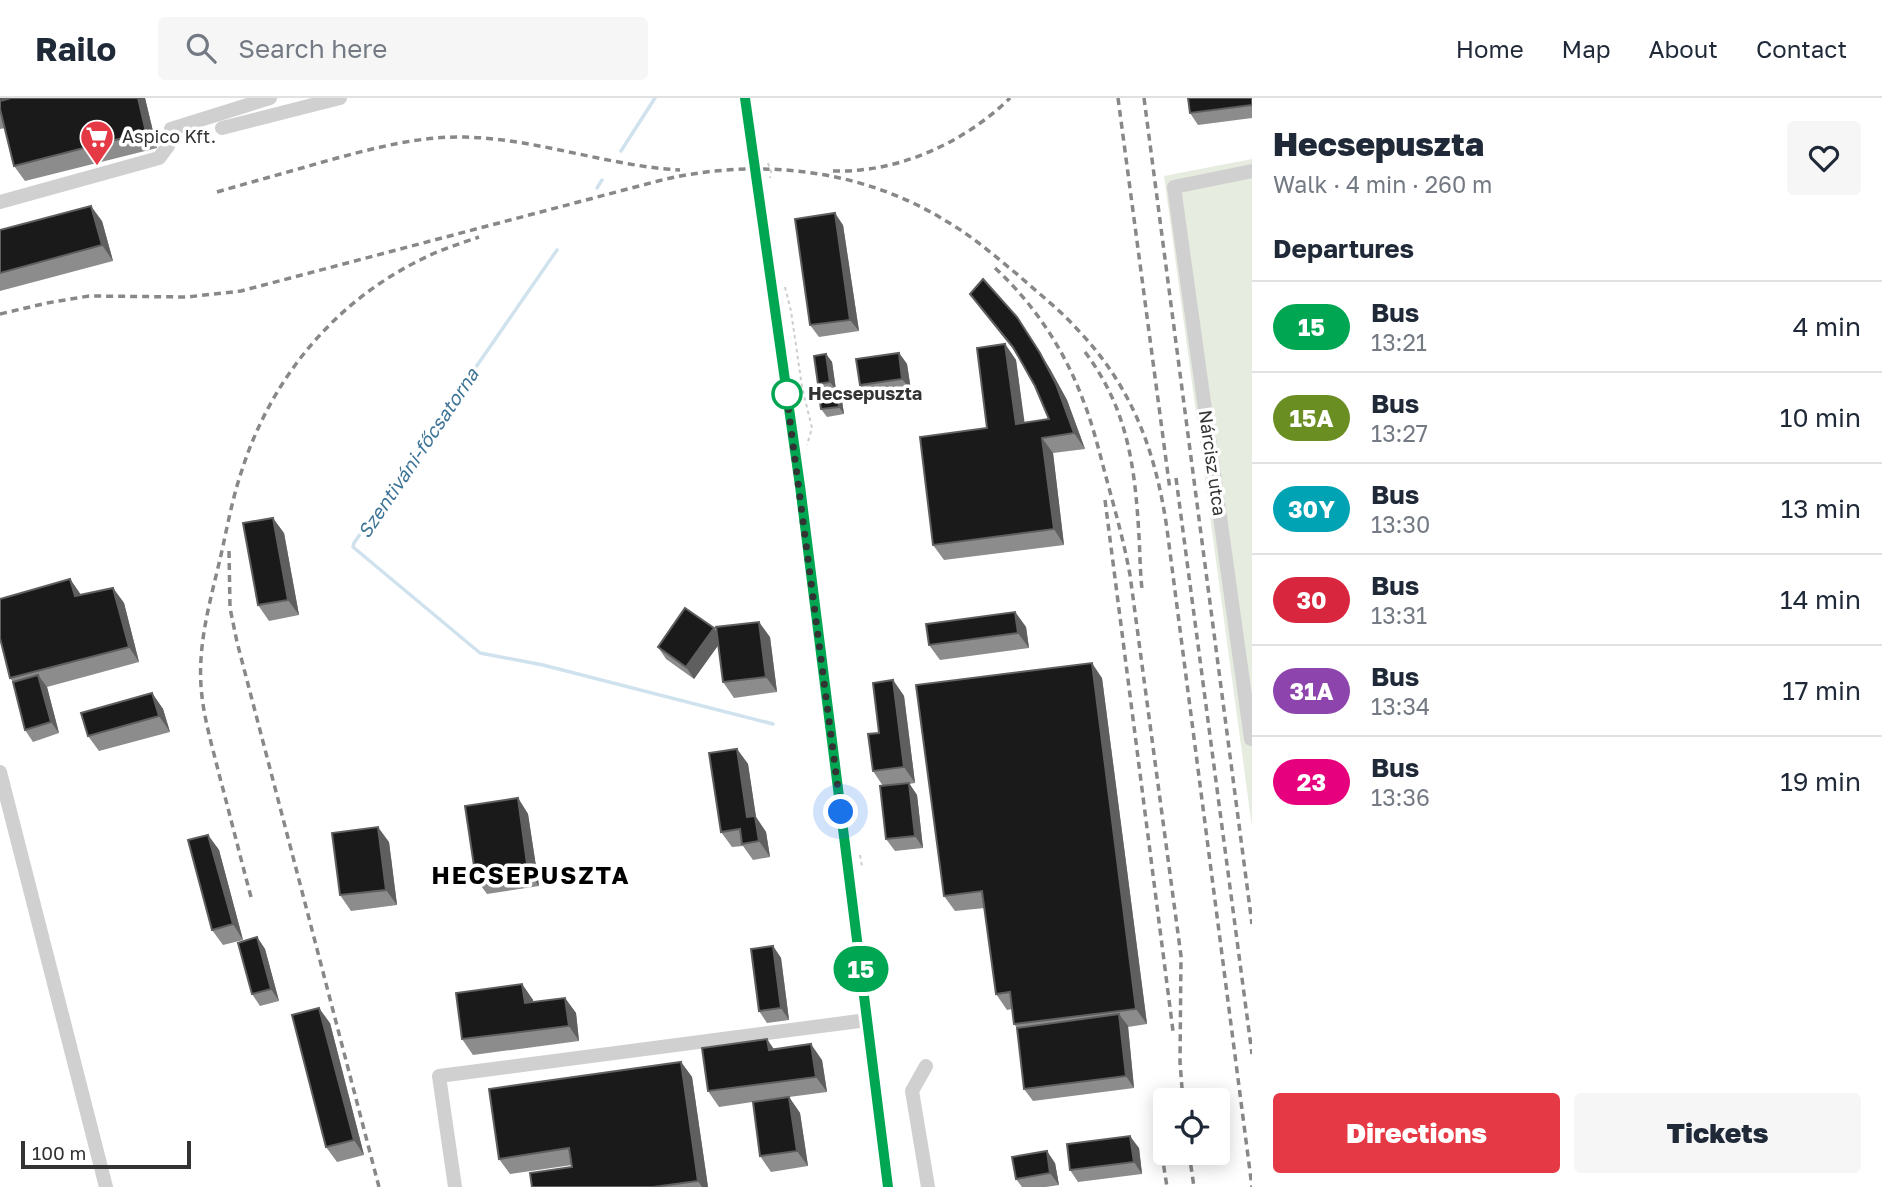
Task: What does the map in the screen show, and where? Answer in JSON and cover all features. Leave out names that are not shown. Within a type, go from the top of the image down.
[{"type":"street","points":[[0,202],[159,158],[168,146],[171,128],[270,98]]},
{"type":"street","points":[[222,128],[340,98]]},
{"type":"street","points":[[745,98],[802,499],[888,1187]]},
{"type":"street","name":"Nárcisz utca","points":[[1251,739],[1174,187],[1252,171]]},
{"type":"street","points":[[0,772],[7,825],[106,1187]]},
{"type":"street","points":[[455,1187],[439,1076],[867,1020]]},
{"type":"street","points":[[926,1066],[912,1091],[928,1187]]},
{"type":"shaded area","points":[[1252,159],[1252,827],[1164,176]]},
{"type":"building","points":[[11,98],[138,98],[146,132],[14,166],[0,109],[0,101]]},
{"type":"building","points":[[1188,98],[1252,98],[1252,105],[1190,113]]},
{"type":"building","points":[[91,206],[102,245],[0,273],[0,230]]},
{"type":"building","points":[[835,213],[850,320],[810,325],[795,219]]},
{"type":"building","points":[[983,279],[1017,317],[1040,353],[1056,384],[1074,433],[1042,438],[1054,529],[933,545],[920,437],[987,428],[977,348],[1005,344],[1016,424],[1049,419],[1035,386],[1013,347],[970,294]]},
{"type":"building","points":[[899,353],[902,379],[860,385],[856,359]]},
{"type":"building","points":[[826,354],[830,382],[818,384],[814,356]]},
{"type":"building","points":[[837,393],[839,407],[821,409],[819,396]]},
{"type":"building","points":[[273,518],[288,600],[258,605],[243,523]]},
{"type":"building","points":[[70,579],[75,596],[113,588],[129,647],[10,678],[0,638],[0,599]]},
{"type":"building","points":[[685,608],[714,628],[686,667],[658,647]]},
{"type":"building","points":[[1015,612],[1018,633],[929,645],[926,624]]},
{"type":"building","points":[[759,622],[766,677],[723,682],[716,627]]},
{"type":"building","points":[[1092,663],[1136,1009],[1014,1024],[1010,992],[996,994],[982,891],[944,896],[916,685]]},
{"type":"building","points":[[38,675],[51,722],[25,730],[13,682]]},
{"type":"building","points":[[893,680],[904,767],[873,771],[868,734],[879,733],[873,683]]},
{"type":"building","points":[[152,693],[159,716],[88,736],[81,713]]},
{"type":"building","points":[[737,749],[747,817],[755,816],[759,841],[742,844],[740,829],[721,832],[709,753]]},
{"type":"building","points":[[909,783],[915,836],[886,839],[880,786]]},
{"type":"building","points":[[518,798],[528,871],[476,879],[465,806]]},
{"type":"building","points":[[378,827],[386,890],[340,895],[332,833]]},
{"type":"building","points":[[208,835],[233,924],[212,930],[188,840]]},
{"type":"building","points":[[257,937],[271,989],[252,994],[238,943]]},
{"type":"building","points":[[773,946],[781,1008],[759,1011],[751,949]]},
{"type":"building","points":[[522,984],[525,1003],[565,998],[569,1026],[462,1039],[456,993]]},
{"type":"building","points":[[319,1008],[354,1140],[326,1147],[292,1015]]},
{"type":"building","points":[[1119,1014],[1126,1076],[1024,1089],[1017,1028]]},
{"type":"building","points":[[767,1039],[769,1050],[811,1044],[816,1077],[708,1091],[702,1048]]},
{"type":"building","points":[[681,1062],[698,1181],[653,1187],[532,1187],[530,1173],[572,1167],[569,1148],[499,1159],[489,1089]]},
{"type":"building","points":[[789,1097],[797,1151],[760,1156],[753,1102]]},
{"type":"building","points":[[1130,1136],[1134,1162],[1070,1170],[1067,1144]]},
{"type":"building","points":[[1047,1151],[1050,1173],[1016,1179],[1012,1157]]},
{"type":"waterway","name":"Szentiváni-főcsatorna","points":[[621,151],[655,98]]},
{"type":"waterway","name":"Szentiváni-főcsatorna","points":[[597,188],[602,180]]},
{"type":"waterway","name":"Szentiváni-főcsatorna","points":[[557,250],[353,547],[480,653],[543,665],[773,724]]},
{"type":"railway","points":[[833,171],[882,167],[929,152],[972,129],[1010,98]]},
{"type":"railway","points":[[1118,98],[1170,490]]},
{"type":"railway","points":[[1144,98],[1252,924]]},
{"type":"railway","points":[[217,192],[373,149],[446,137],[519,142],[653,168],[680,170]]},
{"type":"railway","points":[[0,314],[89,296],[187,297],[241,291],[658,181],[732,170],[769,169],[843,179],[879,189],[913,203],[965,233],[1056,308],[1096,351],[1127,397],[1139,422],[1156,473],[1167,529],[1252,1187]]},
{"type":"railway","points":[[251,897],[208,730],[202,697],[201,669],[206,620],[241,473],[253,439],[287,376],[333,322],[359,298],[389,278],[427,256],[479,237]]},
{"type":"railway","points":[[995,268],[1035,312],[1067,363],[1093,428],[1125,550],[1181,956],[1182,1088]]},
{"type":"railway","points":[[1085,352],[1111,395],[1127,439],[1135,486],[1142,589]]},
{"type":"railway","points":[[1176,478],[1252,1054]]},
{"type":"railway","points":[[1105,500],[1173,1031]]},
{"type":"railway","points":[[229,551],[230,608],[237,642],[379,1187]]},
{"type":"railway","points":[[1164,1165],[1167,1187]]},
{"type":"railway","points":[[1191,1165],[1194,1187]]},
{"type":"bus line","name":"15","points":[[745,98],[800,486],[888,1187]]},
{"type":"place","name":"Aspico Kft.","points":[[97,167]]},
{"type":"place","name":"Hecsepuszta","points":[[787,394]]},
{"type":"district","name":"HECSEPUSZTA","points":[[531,876]]},
{"type":"route","points":[[787,394],[785,383],[841,812]]}]
